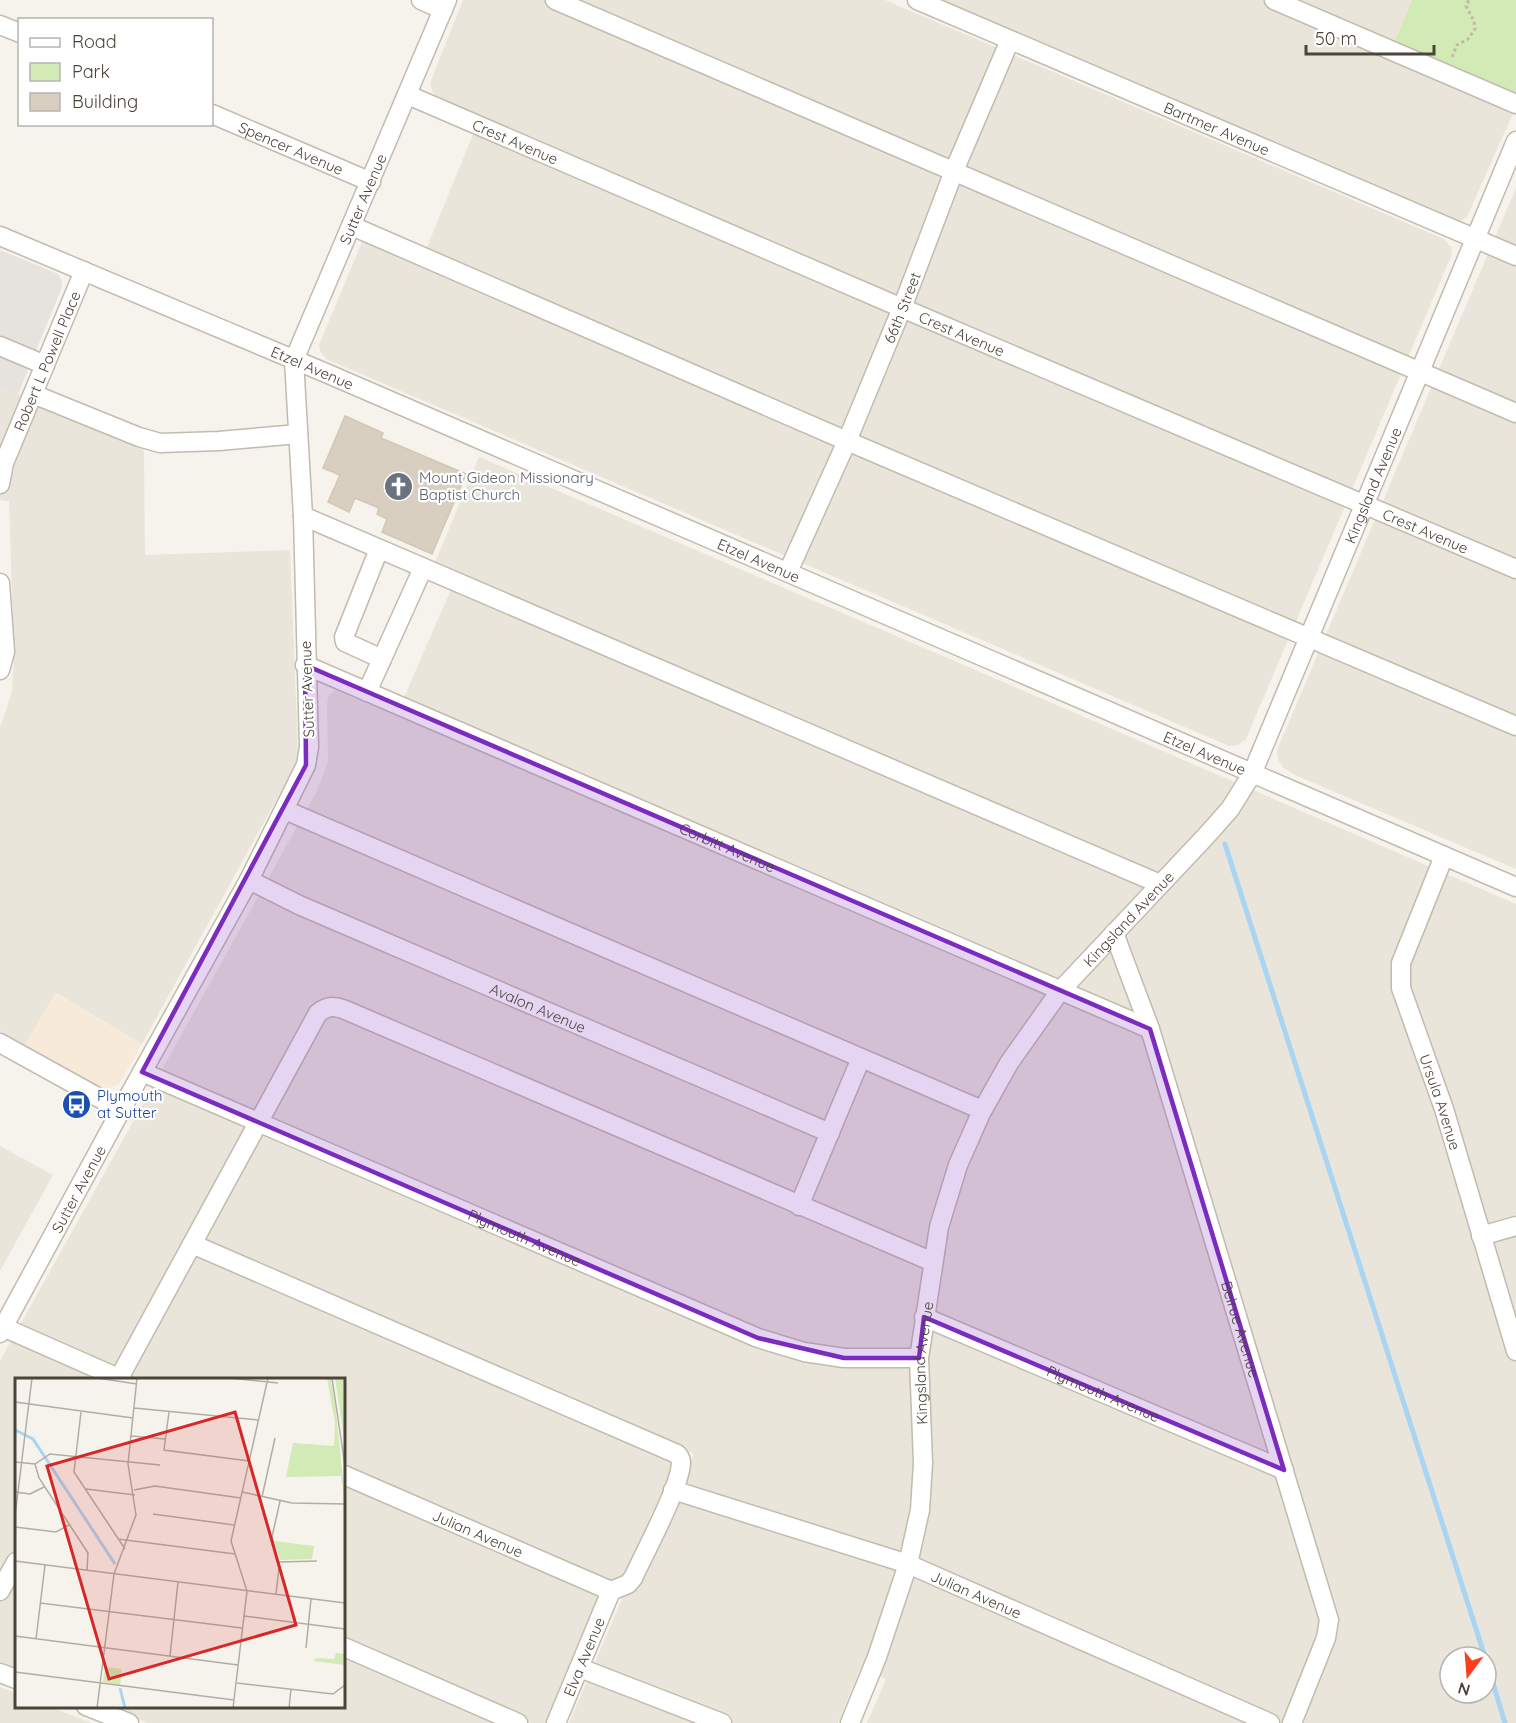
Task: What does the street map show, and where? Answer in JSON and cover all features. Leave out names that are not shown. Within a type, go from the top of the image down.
[{"type":"street","points":[[421,0],[445,5]]},
{"type":"street","points":[[555,0],[1516,413]]},
{"type":"street","name":"Bartmer Avenue","points":[[917,0],[1516,256]]},
{"type":"street","points":[[1274,0],[1516,104]]},
{"type":"street","name":"Sutter Avenue","points":[[1,1330],[249,880],[306,765],[309,747],[305,665],[303,516],[294,360],[445,5]]},
{"type":"street","points":[[0,25],[18,32]]},
{"type":"street","name":"66th Street","points":[[788,572],[847,441],[902,308],[954,171],[1010,40]]},
{"type":"street","name":"Crest Avenue","points":[[408,94],[902,308],[1516,569]]},
{"type":"street","name":"Spencer Avenue","points":[[213,114],[371,182]]},
{"type":"street","name":"Kingsland Avenue","points":[[849,1723],[878,1657],[908,1564],[920,1510],[923,1463],[919,1358],[939,1227],[958,1165],[982,1110],[1009,1063],[1060,992],[1230,809],[1252,774],[1516,141]]},
{"type":"street","points":[[352,226],[847,441],[1516,726]]},
{"type":"street","name":"Etzel Avenue","points":[[0,236],[788,572],[1516,887]]},
{"type":"street","name":"Robert L Powell Place","points":[[0,484],[4,463],[84,271]]},
{"type":"street","points":[[0,346],[45,365]]},
{"type":"street","points":[[33,394],[139,437],[160,443],[219,441],[298,434]]},
{"type":"street","points":[[303,516],[1160,884]]},
{"type":"street","points":[[379,549],[344,637],[345,642],[382,659]]},
{"type":"street","points":[[367,692],[423,568]]},
{"type":"street","points":[[0,583],[5,652],[0,670]]},
{"type":"street","name":"Corbitt Avenue","points":[[305,665],[1150,1029]]},
{"type":"street","points":[[285,810],[982,1110]]},
{"type":"street","name":"Ursula Avenue","points":[[1444,856],[1401,963],[1401,988],[1444,1109],[1516,1351]]},
{"type":"street","name":"Avalon Avenue","points":[[249,880],[299,905],[830,1133]]},
{"type":"street","name":"Belrue Avenue","points":[[1114,933],[1150,1029],[1329,1620],[1326,1638],[1292,1723]]},
{"type":"street","points":[[121,1378],[318,1013],[334,1006],[933,1262]]},
{"type":"street","points":[[0,1044],[121,1110]]},
{"type":"street","points":[[799,1206],[861,1058]]},
{"type":"street","name":"Plymouth Avenue","points":[[142,1072],[758,1338],[804,1352],[844,1358],[919,1358]]},
{"type":"street","points":[[1481,1236],[1516,1226]]},
{"type":"street","points":[[192,1244],[677,1454],[681,1459],[681,1465],[673,1490],[633,1578],[628,1584],[611,1591]]},
{"type":"street","name":"Plymouth Avenue","points":[[924,1317],[1284,1470]]},
{"type":"street","points":[[1,1330],[118,1378]]},
{"type":"street","name":"Julian Avenue","points":[[345,1475],[611,1591]]},
{"type":"street","name":"Julian Avenue","points":[[673,1490],[908,1564],[1270,1723]]},
{"type":"street","points":[[0,1591],[15,1564]]},
{"type":"street","name":"Elva Avenue","points":[[556,1723],[611,1591]]},
{"type":"street","points":[[345,1647],[518,1723]]},
{"type":"street","points":[[580,1668],[722,1723]]},
{"type":"street","points":[[0,1673],[15,1679]]},
{"type":"street","points":[[89,1708],[129,1723]]},
{"type":"path","points":[[1446,74],[1457,45],[1468,39],[1475,29],[1474,21],[1466,6],[1469,0]]},
{"type":"highlighted area","points":[[305,665],[1150,1029],[1284,1470],[924,1317],[919,1358],[844,1358],[758,1338],[142,1072],[306,765]]},
{"type":"shaded area","points":[[463,0],[885,0],[1444,239],[1451,247],[1452,254],[1246,739],[1238,745],[1229,746],[326,359],[319,345],[364,237],[421,262],[480,117],[438,99],[430,83]]},
{"type":"shaded area","points":[[942,0],[1412,0],[1388,57],[1514,111],[1467,217],[1460,221]]},
{"type":"shaded area","points":[[1516,188],[1516,869],[1297,776],[1284,768],[1278,760],[1277,750]]},
{"type":"shaded area","points":[[0,250],[58,274],[62,281],[61,290],[18,394],[0,387]]},
{"type":"shaded area","points":[[0,387],[142,442],[145,555],[290,550],[298,749],[296,764],[142,1044],[56,993],[25,1045],[0,1031],[0,728],[12,692],[14,655],[9,501],[0,500]]},
{"type":"shaded area","points":[[479,457],[1516,904],[1516,1723],[867,1723],[886,1679],[860,1669],[838,1723],[569,1723],[624,1594],[638,1580],[694,1454],[189,1239],[671,1460],[671,1469],[627,1578],[615,1582],[597,1601],[547,1723],[148,1723],[109,1708],[345,1708],[345,1378],[15,1378],[15,1671],[0,1665],[0,1361],[299,823],[852,1063],[795,1199],[328,998],[336,1014],[795,1213],[872,1055],[304,813],[317,791],[328,762],[327,704],[329,695],[335,690],[396,716],[458,573],[435,562]]},
{"type":"shaded area","points":[[55,993],[142,1044],[119,1084],[109,1088],[99,1087],[25,1045]]},
{"type":"shaded area","points":[[0,1146],[53,1175],[0,1271]]},
{"type":"shaded area","points":[[0,1687],[15,1693],[15,1708],[53,1708],[92,1723],[0,1723]]},
{"type":"green space","points":[[1412,0],[1516,0],[1516,99],[1392,47]]},
{"type":"building","name":"Mount Gideon Missionary Baptist Church","points":[[345,416],[383,433],[381,438],[466,474],[432,554],[382,532],[387,519],[377,514],[379,508],[355,498],[349,512],[328,502],[340,475],[323,468]]},
{"type":"waterway","points":[[1225,844],[1481,1645]]},
{"type":"waterway","points":[[1498,1700],[1505,1723]]},
{"type":"place","name":"Mount Gideon Missionary Baptist Church","points":[[398,486]]},
{"type":"place","name":"Plymouth at Sutter","points":[[76,1104]]}]
